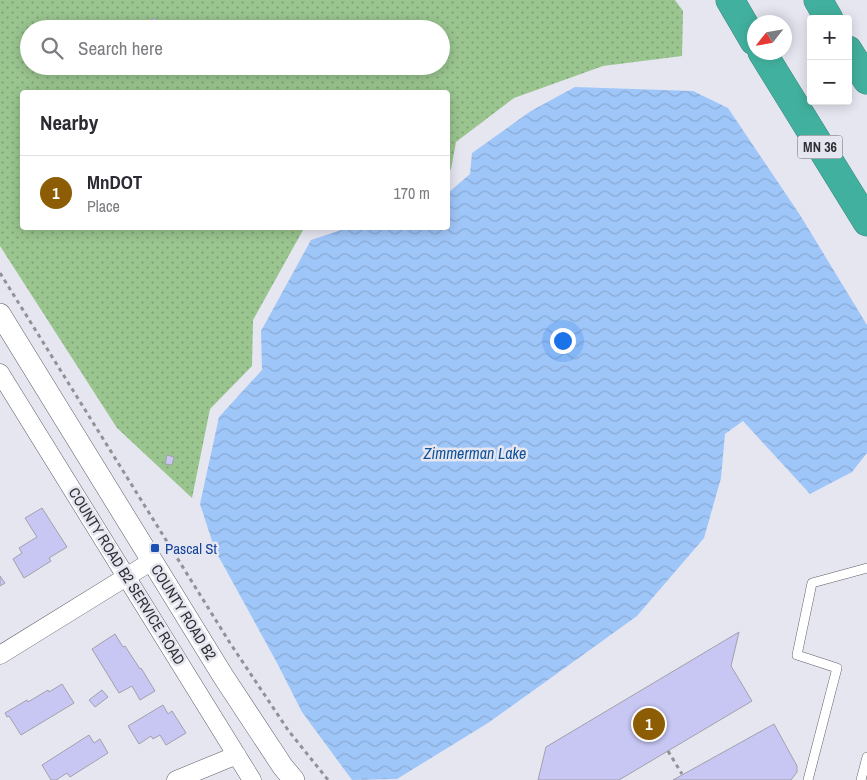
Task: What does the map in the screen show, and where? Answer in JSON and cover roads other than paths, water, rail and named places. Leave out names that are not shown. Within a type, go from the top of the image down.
[{"type":"highway","points":[[730,0],[747,29]]},
{"type":"highway","points":[[818,0],[827,15]]},
{"type":"highway","points":[[852,56],[867,80]]},
{"type":"highway","points":[[768,62],[867,239]]},
{"type":"highway","name":"MN 36","points":[[768,62],[867,222]]},
{"type":"street","name":"COUNTY ROAD B2","points":[[0,314],[223,676],[283,767],[294,780]]},
{"type":"street","name":"COUNTY ROAD B2 SERVICE ROAD","points":[[0,373],[252,780]]},
{"type":"street","points":[[0,655],[152,561]]},
{"type":"street","points":[[176,780],[237,755]]},
{"type":"lane","points":[[808,780],[837,668],[797,655],[812,582],[867,568]]},
{"type":"lane","points":[[861,780],[867,757]]},
{"type":"water","name":"Zimmerman Lake","points":[[575,87],[693,91],[728,108],[800,215],[867,325],[867,453],[852,472],[810,494],[743,421],[725,434],[721,478],[704,538],[637,616],[488,723],[397,779],[352,780],[302,712],[215,550],[200,504],[219,417],[262,370],[261,331],[311,240],[341,230],[450,230],[450,191],[470,174],[472,153],[531,111]]},
{"type":"place","name":"Pascal St","points":[[155,548]]},
{"type":"place","name":"MnDOT","points":[[649,724]]}]
